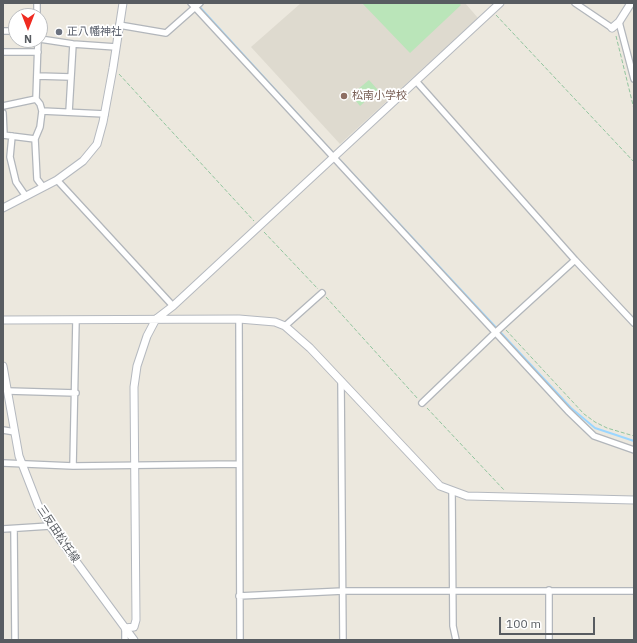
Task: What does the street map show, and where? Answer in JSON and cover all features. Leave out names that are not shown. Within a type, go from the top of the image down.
[{"type":"street","points":[[3,208],[57,180],[83,162],[97,144],[113,68],[122,3]]},
{"type":"street","points":[[125,640],[126,628],[134,627],[136,620],[134,387],[137,366],[147,336],[156,319],[259,227],[500,3]]},
{"type":"street","points":[[575,3],[612,28],[619,22],[631,3]]},
{"type":"street","points":[[119,25],[166,33],[195,5],[568,411],[594,436],[634,450]]},
{"type":"street","points":[[619,22],[634,79]]},
{"type":"street","points":[[48,40],[73,44],[116,47]]},
{"type":"street","points":[[69,112],[73,44]]},
{"type":"street","points":[[38,48],[36,99],[40,104],[42,111],[40,128],[35,140],[37,179],[43,187]]},
{"type":"street","points":[[3,52],[38,52]]},
{"type":"street","points":[[37,76],[71,78]]},
{"type":"street","points":[[416,81],[575,260],[634,323]]},
{"type":"street","points":[[3,106],[36,99]]},
{"type":"street","points":[[42,111],[104,114]]},
{"type":"street","points":[[3,113],[4,135],[35,140]]},
{"type":"street","points":[[12,136],[10,157],[16,182],[25,196]]},
{"type":"street","points":[[57,180],[172,306]]},
{"type":"street","points":[[422,403],[496,331],[575,260]]},
{"type":"street","points":[[285,326],[322,294]]},
{"type":"street","points":[[239,319],[240,640]]},
{"type":"street","points":[[3,320],[239,319],[276,322],[285,326],[300,338],[422,470],[440,486],[452,492],[467,496],[634,500]]},
{"type":"street","points":[[73,466],[76,393],[76,320]]},
{"type":"street","name":"三反田松任線","points":[[3,366],[14,432],[21,463],[38,505],[50,526],[134,640]]},
{"type":"street","points":[[341,381],[344,640]]},
{"type":"street","points":[[8,391],[76,393]]},
{"type":"street","points":[[3,430],[14,432]]},
{"type":"street","points":[[3,463],[73,466],[239,464]]},
{"type":"street","points":[[452,492],[453,590],[456,640]]},
{"type":"street","points":[[3,529],[50,526]]},
{"type":"street","points":[[14,529],[15,640]]},
{"type":"street","points":[[549,590],[549,640]]},
{"type":"street","points":[[239,596],[343,591],[634,591]]},
{"type":"path","points":[[492,11],[634,162]]},
{"type":"path","points":[[612,28],[615,32],[634,109]]},
{"type":"path","points":[[113,68],[510,497]]},
{"type":"path","points":[[502,326],[584,414],[607,428],[634,436]]},
{"type":"shaded area","name":"松南小学校","points":[[301,3],[465,3],[478,18],[340,144],[251,47]]},
{"type":"green space","points":[[362,3],[459,3],[461,5],[410,53]]},
{"type":"green space","points":[[369,80],[378,90],[360,106],[351,95]]},
{"type":"waterway","points":[[196,3],[334,154]]},
{"type":"waterway","points":[[337,157],[571,408],[595,428],[634,441]]},
{"type":"place","name":"正八幡神社","points":[[59,32]]},
{"type":"place","name":"松南小学校","points":[[344,96]]}]
